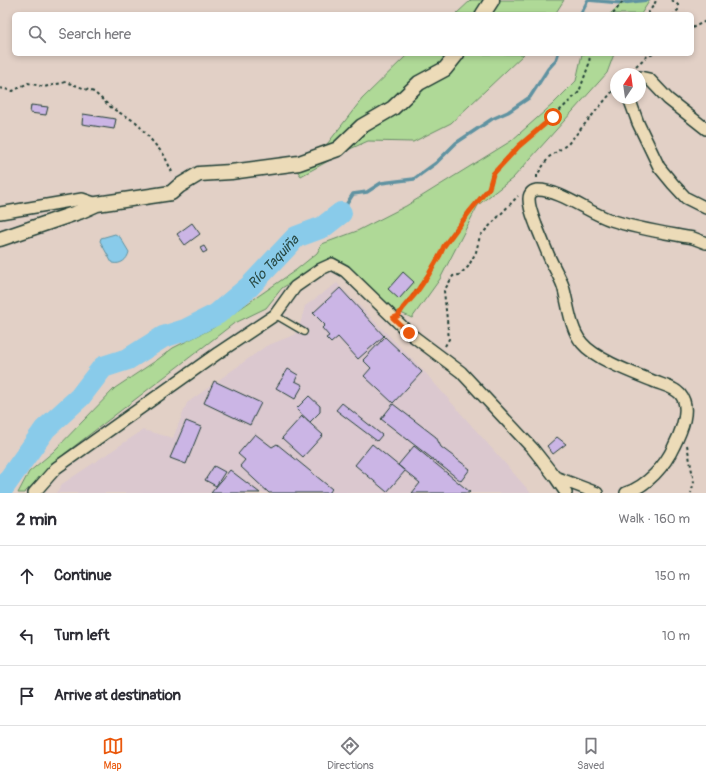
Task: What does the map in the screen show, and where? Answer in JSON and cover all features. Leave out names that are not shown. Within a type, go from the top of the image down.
[{"type":"street","points":[[484,12],[492,0]]},
{"type":"street","points":[[0,239],[79,212],[97,204],[171,193],[179,186],[199,174],[231,172],[299,163],[338,149],[362,126],[393,108],[419,83],[444,69],[455,56]]},
{"type":"street","points":[[646,78],[650,79],[668,99],[706,129]]},
{"type":"street","points":[[631,104],[638,123],[659,167],[686,198],[706,208]]},
{"type":"street","points":[[626,493],[640,486],[652,476],[670,455],[685,416],[685,405],[681,395],[672,388],[616,365],[585,346],[578,338],[562,285],[532,215],[529,199],[533,192],[558,195],[594,214],[611,220],[693,238],[706,243]]},
{"type":"street","points":[[0,213],[82,199],[97,204]]},
{"type":"street","points":[[34,493],[56,468],[212,357],[275,315],[295,287],[321,269],[332,264],[345,271],[409,333],[461,372],[533,448],[566,493]]},
{"type":"street","points":[[555,477],[597,493]]},
{"type":"lane","points":[[275,315],[304,332]]},
{"type":"path","points":[[615,12],[624,0]]},
{"type":"path","points":[[649,12],[650,8],[655,4],[656,0]]},
{"type":"path","points":[[672,0],[678,5],[678,10],[676,12]]},
{"type":"path","points":[[694,27],[706,21]]},
{"type":"path","points":[[393,318],[398,316],[416,293],[444,246],[489,188],[493,174],[519,146],[579,92],[589,64],[590,56]]},
{"type":"path","points":[[635,67],[648,56]]},
{"type":"path","points":[[0,88],[13,91],[28,83],[44,87],[66,82],[94,92],[113,109],[136,122],[164,156],[179,186]]},
{"type":"path","points":[[440,356],[449,339],[444,291],[454,276],[459,275],[468,267],[476,252],[480,236],[519,195],[533,192],[537,175],[549,157],[568,144],[610,94]]},
{"type":"path","points":[[680,432],[688,447],[694,482],[691,493]]},
{"type":"shaded area","points":[[337,283],[421,368],[531,493],[56,493],[62,484],[143,430],[173,438],[187,403],[266,346],[294,335],[299,328],[305,306]]},
{"type":"green space","points":[[471,0],[564,0],[556,12],[458,12]]},
{"type":"green space","points":[[625,0],[650,0],[642,12],[612,12]]},
{"type":"green space","points":[[406,56],[522,56],[451,123],[413,142],[368,141],[350,149],[301,176],[295,168],[328,143],[362,99]]},
{"type":"green space","points":[[582,56],[613,56],[607,73],[513,178],[478,205],[440,279],[412,318],[394,310],[335,258],[322,263],[282,288],[266,308],[233,324],[63,455],[24,493],[18,493],[29,472],[53,452],[115,388],[173,348],[213,328],[296,270],[317,253],[322,244],[357,231],[406,206],[511,141],[553,104],[576,81]]},
{"type":"water","points":[[115,234],[120,237],[129,252],[123,261],[112,263],[100,241],[101,238]]},
{"type":"building","points":[[31,105],[48,107],[46,115],[30,113]]},
{"type":"building","points":[[83,114],[116,119],[114,129],[82,124]]},
{"type":"building","points":[[192,223],[200,234],[185,245],[177,234]]},
{"type":"building","points":[[204,246],[207,251],[203,253],[200,248]]},
{"type":"building","points":[[403,272],[414,282],[399,299],[388,289]]},
{"type":"building","points":[[340,288],[384,336],[358,359],[338,337],[331,343],[326,338],[329,336],[322,328],[325,325],[313,313]]},
{"type":"building","points":[[385,337],[422,372],[393,403],[364,376],[371,368],[363,360]]},
{"type":"building","points":[[288,369],[298,375],[295,381],[303,385],[295,399],[276,388]]},
{"type":"building","points":[[214,381],[261,403],[250,425],[204,403]]},
{"type":"building","points":[[309,396],[320,406],[320,412],[310,422],[296,409]]},
{"type":"building","points":[[342,403],[382,435],[377,441],[336,410]]},
{"type":"building","points":[[393,404],[436,437],[441,447],[470,469],[461,481],[381,419]]},
{"type":"building","points":[[302,416],[323,435],[303,457],[282,438]]},
{"type":"building","points":[[186,421],[201,427],[186,464],[170,458]]},
{"type":"building","points":[[255,434],[272,447],[277,444],[332,489],[329,493],[269,493],[240,466],[245,460],[238,454]]},
{"type":"building","points":[[557,437],[566,444],[553,454],[547,446]]},
{"type":"building","points":[[372,444],[405,471],[387,492],[355,465]]},
{"type":"building","points":[[414,446],[470,492],[412,493],[420,483],[398,465]]},
{"type":"building","points":[[214,466],[225,472],[216,486],[205,480]]},
{"type":"building","points":[[230,470],[260,493],[211,493]]},
{"type":"waterway","points":[[588,0],[622,3],[647,0]]},
{"type":"waterway","name":"Río Taquiña","points":[[582,12],[588,0]]},
{"type":"waterway","name":"Río Taquiña","points":[[341,213],[353,194],[367,192],[381,183],[414,179],[436,163],[456,143],[492,119],[508,112],[530,97],[557,56]]},
{"type":"waterway","name":"Río Taquiña","points":[[0,492],[45,429],[80,397],[103,367],[128,359],[163,337],[185,330],[217,314],[250,286],[296,237],[323,227],[341,213]]},
{"type":"route","points":[[409,333],[393,318],[398,316],[416,293],[429,274],[444,246],[489,188],[493,174],[519,146],[553,117]]}]
